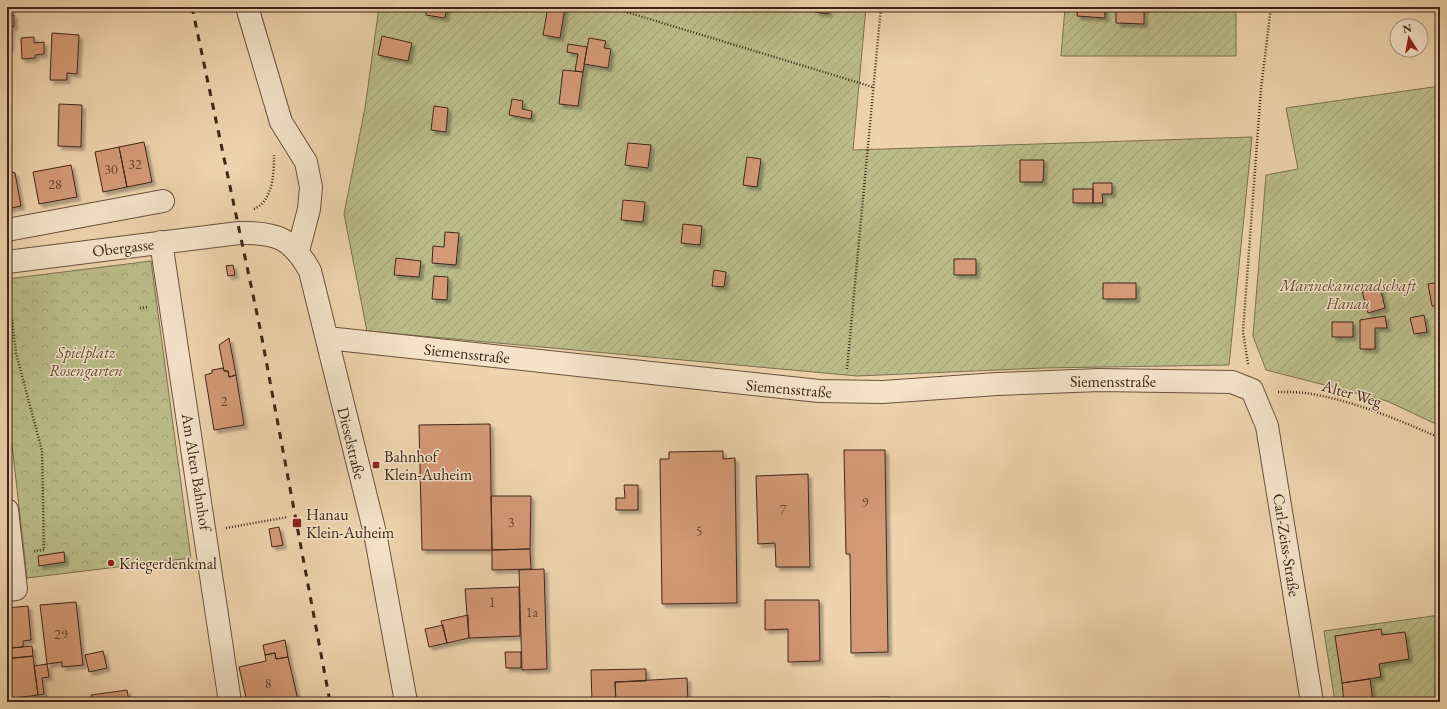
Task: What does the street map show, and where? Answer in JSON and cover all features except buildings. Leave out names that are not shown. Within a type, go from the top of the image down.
[{"type":"street","points":[[247,7],[281,122],[306,162],[311,187],[309,209],[298,251]]},
{"type":"street","points":[[7,230],[163,201]]},
{"type":"street","name":"Dieselstraße","points":[[239,233],[271,234],[290,243],[298,251],[310,271],[375,533],[406,702]]},
{"type":"street","name":"Obergasse","points":[[7,262],[239,233]]},
{"type":"street","name":"Am Alten Bahnhof","points":[[161,242],[206,532],[230,702]]},
{"type":"street","name":"Siemensstraße","points":[[327,338],[819,392],[883,392],[1004,384],[1100,380],[1214,381],[1242,385],[1252,390]]},
{"type":"street","name":"Carl-Zeiss-Straße","points":[[1252,390],[1268,426],[1312,702]]},
{"type":"street","points":[[7,510],[12,590]]},
{"type":"path","points":[[610,7],[873,87]]},
{"type":"path","points":[[844,392],[880,7]]},
{"type":"path","points":[[1252,390],[1243,332],[1261,89],[1271,7]]},
{"type":"path","points":[[252,209],[260,206],[267,194],[273,178],[274,142],[281,122]]},
{"type":"path","points":[[7,320],[12,319],[16,353],[42,451],[44,550]]},
{"type":"path","name":"Alter Weg","points":[[1252,390],[1311,394],[1355,404],[1440,438]]},
{"type":"path","points":[[206,532],[288,517]]},
{"type":"green space","points":[[379,7],[866,7],[853,150],[1252,137],[1229,365],[1044,368],[857,376],[367,331],[344,214],[365,108]]},
{"type":"green space","points":[[1011,7],[1236,7],[1236,56],[1061,56],[1065,8]]},
{"type":"green space","name":"Marinekameradschaft Hanau","points":[[1440,86],[1440,426],[1387,401],[1266,370],[1253,336],[1266,175],[1298,169],[1286,108]]},
{"type":"green space","name":"Spielplatz Rosengarten","points":[[151,261],[191,558],[27,578],[7,400],[7,279]]},
{"type":"green space","points":[[1440,615],[1440,702],[1335,702],[1324,631]]},
{"type":"railway","points":[[192,7],[260,328],[330,702]]},
{"type":"place","name":"Bahnhof Klein-Auheim","points":[[376,465]]},
{"type":"place","name":"Hanau Klein-Auheim","points":[[297,523]]},
{"type":"place","name":"Kriegerdenkmal","points":[[111,563]]}]
